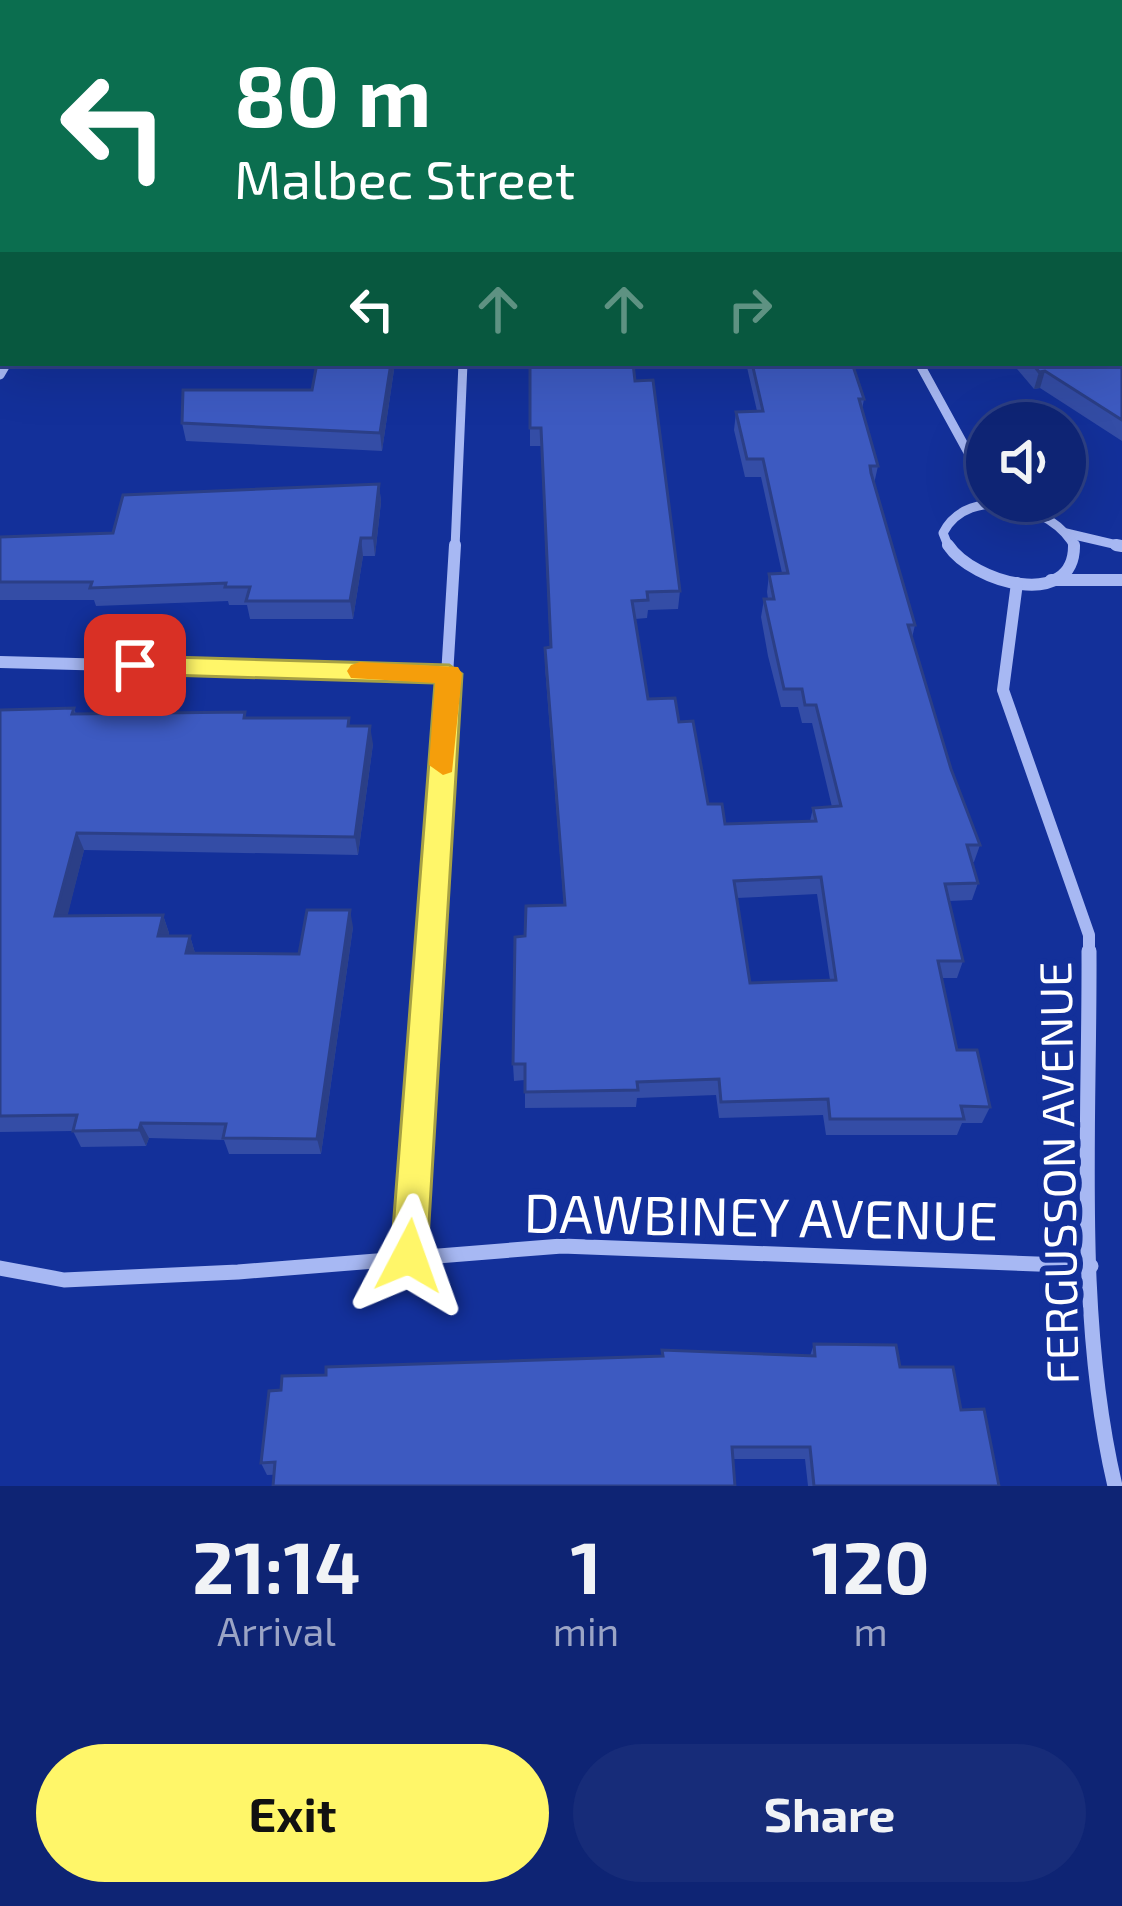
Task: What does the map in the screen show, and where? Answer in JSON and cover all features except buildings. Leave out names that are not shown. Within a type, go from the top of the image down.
[{"type":"street","points":[[409,1256],[449,674],[463,366]]},
{"type":"street","points":[[922,366],[966,449]]},
{"type":"street","points":[[966,509],[948,521],[943,533],[946,547],[973,572],[1017,583],[1122,580]]},
{"type":"street","points":[[1053,522],[1066,533],[1122,546]]},
{"type":"street","points":[[1047,580],[1063,572],[1072,560],[1066,533]]},
{"type":"street","name":"FERGUSSON AVENUE","points":[[1017,583],[1003,690],[1089,935],[1091,1265],[1099,1419],[1115,1486]]},
{"type":"street","points":[[0,662],[449,674]]},
{"type":"street","name":"DAWBINEY AVENUE","points":[[0,1268],[64,1280],[238,1272],[562,1246],[1091,1265]]},
{"type":"slow traffic","points":[[360,671],[449,674],[443,765]]},
{"type":"route","points":[[135,665],[449,674],[409,1256]]}]
